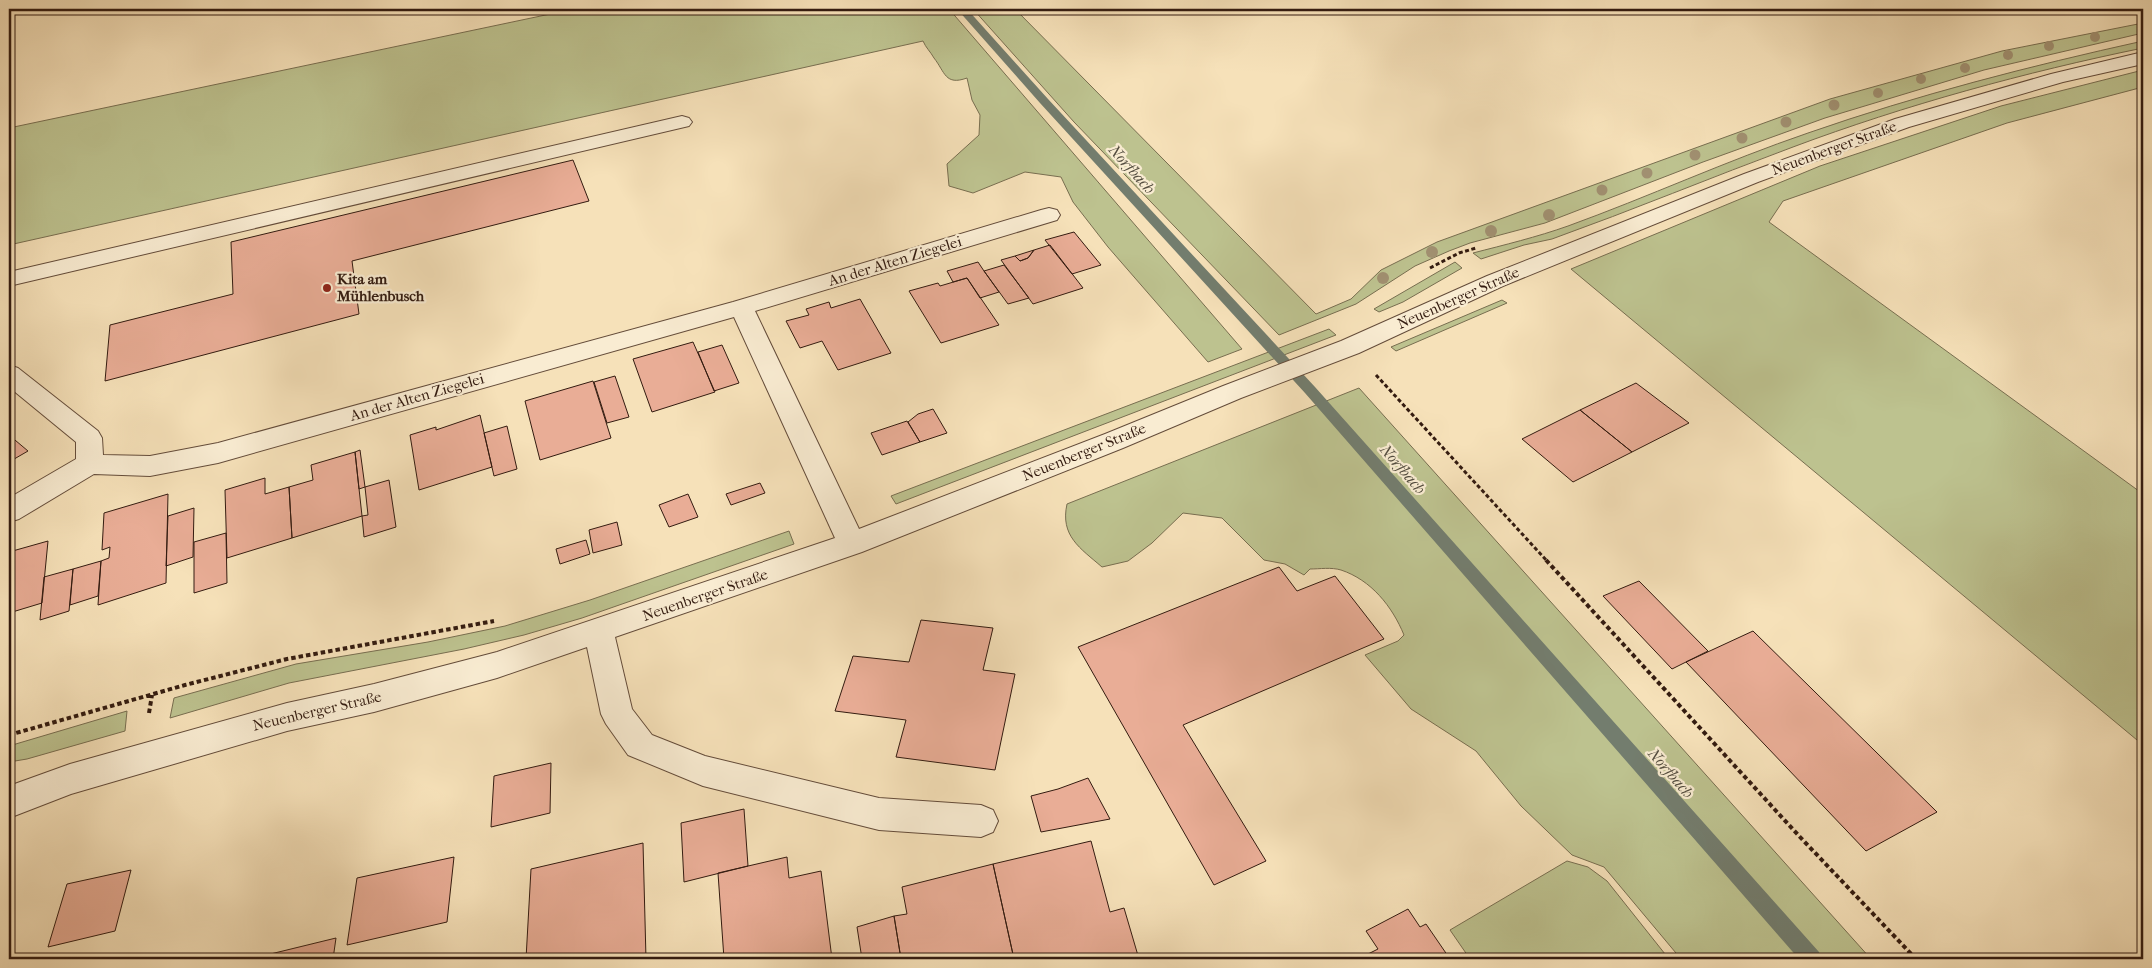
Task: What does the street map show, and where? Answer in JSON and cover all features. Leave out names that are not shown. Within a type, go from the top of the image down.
[{"type":"street","name":"Neuenberger Straße","points":[[9,802],[70,778],[287,717],[374,698],[497,665],[599,632],[852,544],[1344,349],[1495,281],[1751,178],[1902,123],[2058,78],[2143,58]]},
{"type":"street","points":[[9,279],[682,122]]},
{"type":"street","name":"An der Alten Ziegelei","points":[[90,464],[150,466],[183,462],[742,307],[1049,215]]},
{"type":"street","points":[[742,307],[852,544]]},
{"type":"street","points":[[9,374],[89,438],[90,464],[9,511]]},
{"type":"street","points":[[599,632],[617,714],[640,745],[703,771],[879,814],[980,821]]},
{"type":"path","points":[[1344,349],[1916,959]]},
{"type":"path","points":[[9,735],[185,685],[287,659],[459,629],[497,620]]},
{"type":"green space","points":[[574,9],[949,9],[1242,349],[1208,362],[1108,247],[1073,202],[1061,177],[1025,172],[973,193],[949,186],[947,164],[979,135],[980,115],[972,100],[967,78],[954,80],[946,76],[923,41],[9,245],[9,128]]},
{"type":"green space","points":[[973,9],[1015,9],[1316,314],[1351,299],[1381,270],[1437,242],[1830,99],[2002,51],[2143,23],[2143,33],[1984,70],[1825,118],[1703,162],[1545,223],[1470,243],[1449,251],[1415,266],[1356,304],[1279,335],[1074,122]]},
{"type":"green space","points":[[2143,41],[2143,48],[2010,79],[1878,117],[1793,147],[1552,239],[1524,245],[1481,259],[1473,253],[1568,226],[1747,155],[1890,106],[1974,82]]},
{"type":"green space","points":[[2143,70],[2143,87],[2007,123],[1783,201],[1769,222],[2143,494],[2143,745],[1571,269],[1820,166],[2001,106]]},
{"type":"green space","points":[[1455,262],[1462,268],[1403,302],[1379,312],[1374,309]]},
{"type":"green space","points":[[1502,300],[1507,303],[1396,351],[1391,347]]},
{"type":"green space","points":[[1329,329],[1336,335],[896,504],[891,496]]},
{"type":"green space","points":[[1359,388],[1871,959],[1681,959],[1604,867],[1572,855],[1521,806],[1476,751],[1411,709],[1365,655],[1398,641],[1404,635],[1387,604],[1371,587],[1352,574],[1326,568],[1310,569],[1304,575],[1285,564],[1264,560],[1222,518],[1183,513],[1152,543],[1128,561],[1102,567],[1079,547],[1069,533],[1066,525],[1067,504]]},
{"type":"green space","points":[[789,531],[794,544],[582,618],[524,635],[464,649],[289,683],[170,718],[174,698],[296,664],[428,642],[505,626],[590,600]]},
{"type":"green space","points":[[127,711],[125,731],[27,759],[9,762],[9,746]]},
{"type":"green space","points":[[1567,861],[1588,867],[1607,881],[1669,959],[1470,959],[1450,930]]},
{"type":"building","points":[[573,160],[589,201],[352,261],[359,314],[105,381],[110,325],[233,294],[231,242]]},
{"type":"building","points":[[1074,232],[1101,265],[1072,274],[1045,240]]},
{"type":"building","points":[[1050,245],[1083,288],[1033,304],[1001,260],[1015,256],[1020,261],[1028,258],[1034,250]]},
{"type":"building","points":[[1034,250],[1028,258],[1020,261],[1015,256]]},
{"type":"building","points":[[978,262],[999,292],[980,298],[967,278],[953,282],[947,271]]},
{"type":"building","points":[[1004,265],[1029,298],[1008,304],[984,271]]},
{"type":"building","points":[[967,278],[999,325],[941,343],[909,291],[938,283],[940,286]]},
{"type":"building","points":[[860,299],[891,353],[838,370],[822,341],[800,348],[786,321],[809,315],[806,309],[829,302],[831,308]]},
{"type":"building","points":[[693,342],[715,392],[652,412],[633,359]]},
{"type":"building","points":[[722,345],[739,383],[714,391],[698,352]]},
{"type":"building","points":[[615,376],[629,417],[607,423],[594,382]]},
{"type":"building","points":[[593,381],[611,438],[540,460],[525,401]]},
{"type":"building","points":[[1636,383],[1689,423],[1632,452],[1580,410]]},
{"type":"building","points":[[933,409],[947,433],[920,442],[908,422],[918,414]]},
{"type":"building","points":[[1580,410],[1632,452],[1573,482],[1522,439]]},
{"type":"building","points":[[480,415],[492,467],[419,490],[410,435],[436,427],[436,430]]},
{"type":"building","points":[[907,421],[920,442],[882,455],[871,433]]},
{"type":"building","points":[[507,426],[517,469],[494,476],[484,433]]},
{"type":"building","points":[[9,435],[28,451],[9,462]]},
{"type":"building","points":[[360,450],[365,487],[359,489],[355,452]]},
{"type":"building","points":[[355,452],[362,516],[292,538],[289,487],[313,480],[311,465]]},
{"type":"building","points":[[265,478],[265,494],[289,487],[292,538],[227,558],[225,490]]},
{"type":"building","points":[[389,480],[396,527],[364,537],[362,516],[368,515],[365,487]]},
{"type":"building","points":[[760,483],[765,493],[731,505],[726,494]]},
{"type":"building","points":[[168,494],[166,583],[98,605],[101,561],[109,558],[110,547],[102,550],[104,513]]},
{"type":"building","points":[[688,494],[698,517],[669,527],[659,505]]},
{"type":"building","points":[[194,508],[193,557],[166,566],[168,516]]},
{"type":"building","points":[[617,522],[622,545],[593,553],[589,530]]},
{"type":"building","points":[[226,533],[227,583],[194,593],[194,542]]},
{"type":"building","points":[[586,540],[590,554],[560,564],[556,549]]},
{"type":"building","points":[[48,541],[42,603],[9,613],[9,552]]},
{"type":"building","points":[[101,561],[98,596],[70,605],[73,569]]},
{"type":"building","points":[[1279,567],[1297,591],[1335,576],[1384,639],[1183,725],[1266,861],[1214,885],[1078,647]]},
{"type":"building","points":[[73,569],[69,611],[40,620],[44,577]]},
{"type":"building","points":[[1639,581],[1708,651],[1672,669],[1603,596]]},
{"type":"building","points":[[921,620],[993,628],[983,670],[1015,674],[995,770],[896,757],[906,720],[835,711],[853,656],[909,662]]},
{"type":"building","points":[[1753,631],[1937,812],[1866,851],[1686,662]]},
{"type":"building","points":[[551,763],[550,813],[491,827],[494,776]]},
{"type":"building","points":[[1088,778],[1110,819],[1041,832],[1031,796]]},
{"type":"building","points":[[744,809],[748,866],[684,882],[681,823]]},
{"type":"building","points":[[1091,841],[1110,912],[1124,908],[1139,959],[1014,959],[993,864]]},
{"type":"building","points":[[643,843],[646,959],[526,959],[531,869]]},
{"type":"building","points":[[454,857],[447,922],[347,945],[357,878]]},
{"type":"building","points":[[787,857],[789,878],[821,871],[832,959],[724,959],[718,873]]},
{"type":"building","points":[[993,864],[1014,959],[901,959],[894,916],[907,914],[902,887]]},
{"type":"building","points":[[131,870],[115,931],[48,947],[67,884]]},
{"type":"building","points":[[1408,909],[1420,927],[1426,924],[1450,959],[1358,959],[1378,949],[1366,931]]},
{"type":"building","points":[[894,916],[901,959],[862,959],[857,927]]},
{"type":"building","points":[[336,938],[333,959],[250,959]]},
{"type":"waterway","name":"Norfbach","points":[[962,9],[1310,390],[1812,959]]},
{"type":"place","name":"Kita am Mühlenbusch","points":[[327,288]]}]
